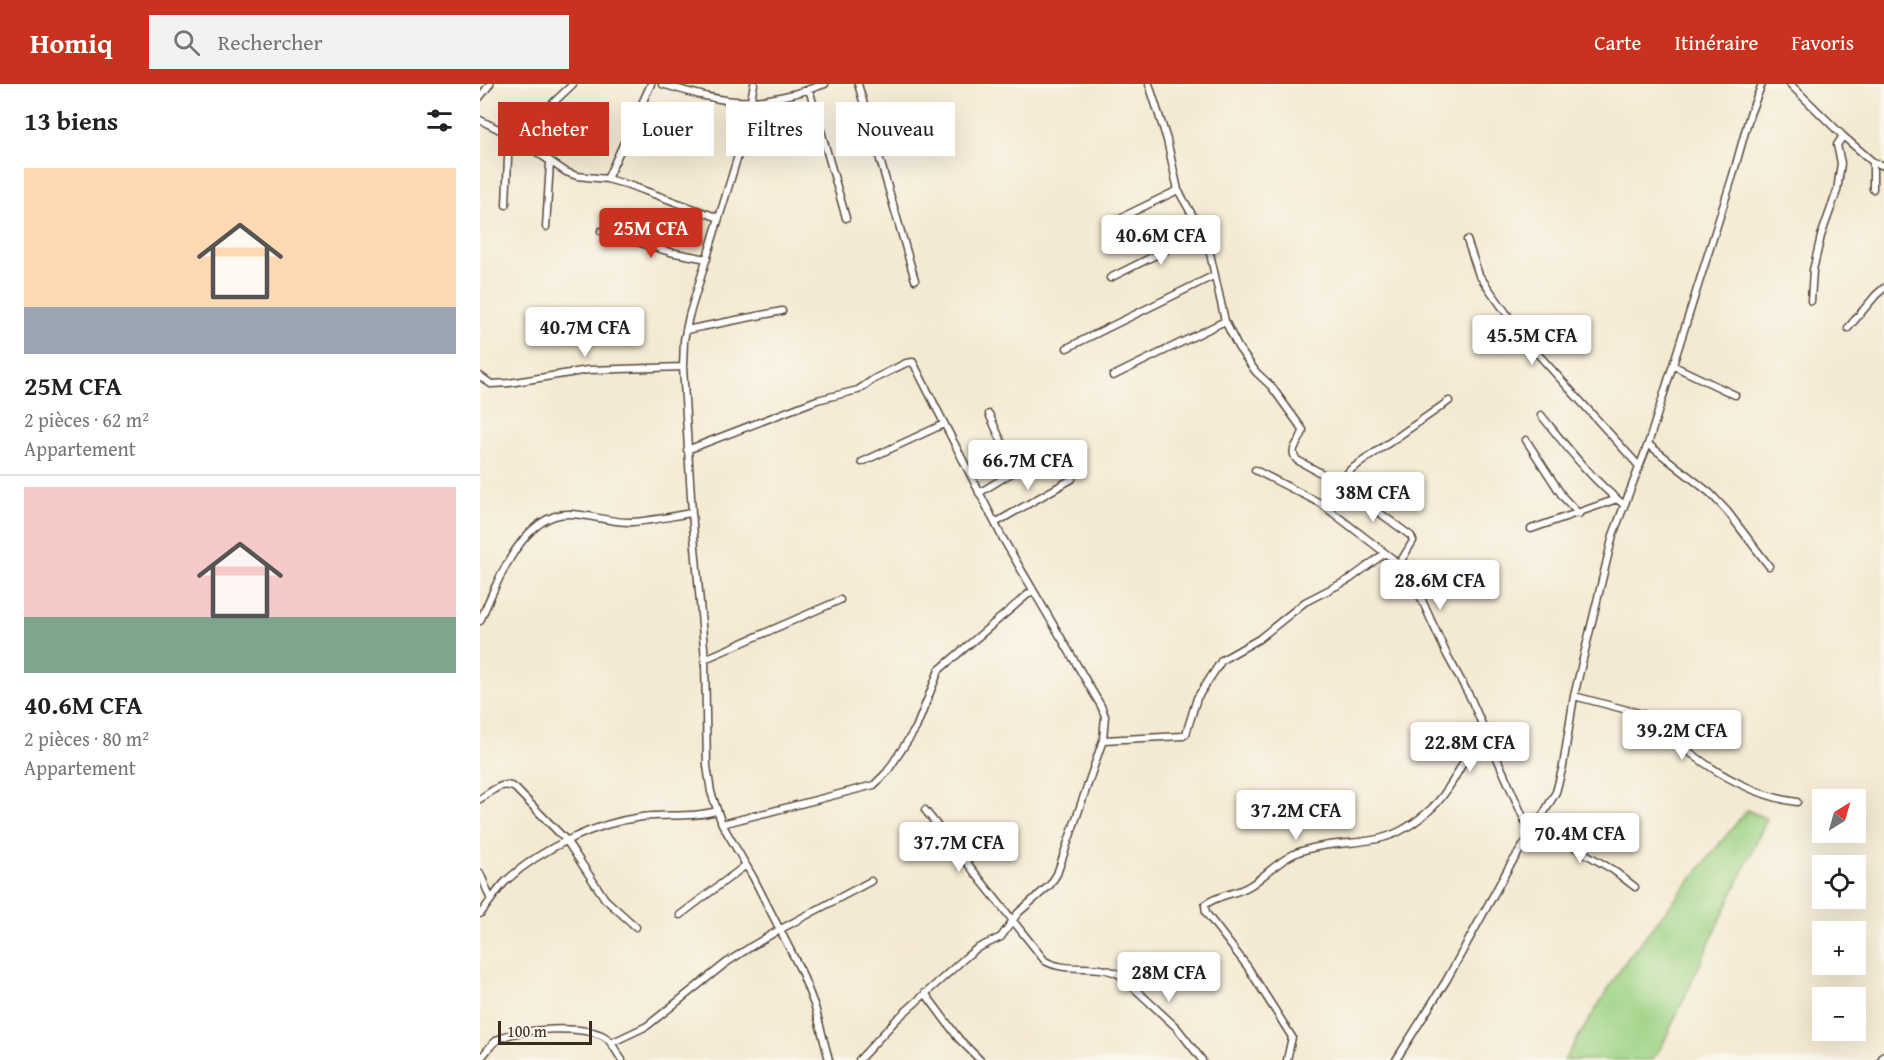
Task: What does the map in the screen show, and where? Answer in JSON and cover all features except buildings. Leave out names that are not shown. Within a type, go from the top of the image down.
[{"type":"street","points":[[480,97],[490,84]]},
{"type":"street","points":[[554,102],[573,84]]},
{"type":"street","points":[[607,179],[651,84]]},
{"type":"street","points":[[662,84],[734,101],[752,101],[825,84]]},
{"type":"street","points":[[754,84],[752,101],[731,183],[686,330],[683,367],[687,450],[705,659],[707,766],[716,810],[801,971],[815,1007],[829,1060]]},
{"type":"street","points":[[858,84],[915,280]]},
{"type":"street","points":[[1149,84],[1167,140],[1178,190],[1209,249],[1225,321],[1256,372],[1271,386],[1301,426],[1303,435],[1293,449],[1293,455],[1297,460],[1339,483],[1411,536],[1412,544],[1399,564]]},
{"type":"street","points":[[1396,1060],[1441,990],[1509,867],[1556,792],[1574,696],[1605,562],[1623,504],[1640,466],[1674,366],[1750,114],[1762,84]]},
{"type":"street","points":[[1791,84],[1842,136],[1873,162],[1884,166]]},
{"type":"street","points":[[809,89],[846,218]]},
{"type":"street","points":[[480,120],[498,129]]},
{"type":"street","points":[[1810,301],[1813,270],[1821,236],[1837,191],[1841,163],[1837,145],[1842,136]]},
{"type":"street","points":[[506,205],[507,156]]},
{"type":"street","points":[[540,156],[577,176],[607,179],[628,185],[719,218]]},
{"type":"street","points":[[1873,162],[1873,189]]},
{"type":"street","points":[[546,227],[550,163]]},
{"type":"street","points":[[1110,223],[1178,190]]},
{"type":"street","points":[[601,231],[670,252],[707,259]]},
{"type":"street","points":[[1110,278],[1202,232]]},
{"type":"street","points":[[1467,240],[1479,275],[1527,342],[1640,466]]},
{"type":"street","points":[[1067,348],[1215,275]]},
{"type":"street","points":[[1848,328],[1876,294],[1884,288]]},
{"type":"street","points":[[686,330],[782,311]]},
{"type":"street","points":[[1113,376],[1225,321]]},
{"type":"street","points":[[687,450],[817,400],[858,390],[874,379],[906,363],[913,362],[995,523],[1105,716],[1103,740],[1057,874],[1050,885],[1018,913],[1001,937],[971,953],[896,1020],[859,1060]]},
{"type":"street","points":[[1674,366],[1735,395]]},
{"type":"street","points":[[480,376],[491,384],[595,369],[683,367]]},
{"type":"street","points":[[1339,483],[1350,470],[1449,401]]},
{"type":"street","points":[[979,493],[1015,471],[989,414]]},
{"type":"street","points":[[1541,415],[1590,475],[1623,504]]},
{"type":"street","points":[[862,462],[944,424]]},
{"type":"street","points":[[1526,440],[1563,497],[1579,514]]},
{"type":"street","points":[[1648,444],[1710,493],[1727,511],[1769,566]]},
{"type":"street","points":[[1255,470],[1320,503],[1399,564],[1415,585],[1531,835]]},
{"type":"street","points":[[995,523],[1072,479]]},
{"type":"street","points":[[1531,529],[1617,499]]},
{"type":"street","points":[[480,621],[506,563],[539,525],[553,516],[568,514],[608,521],[632,522],[692,513]]},
{"type":"street","points":[[1103,740],[1186,735],[1197,698],[1222,660],[1259,639],[1305,602],[1350,579],[1385,553]]},
{"type":"street","points":[[722,824],[874,785],[886,772],[916,728],[939,670],[1033,590]]},
{"type":"street","points":[[705,659],[840,600]]},
{"type":"street","points":[[1574,696],[1654,717],[1692,754],[1729,777],[1755,791],[1797,802]]},
{"type":"street","points":[[1287,1060],[1292,1037],[1247,966],[1206,914],[1205,905],[1212,900],[1250,886],[1295,854],[1309,849],[1383,838],[1407,828],[1435,806],[1448,788],[1482,726]]},
{"type":"street","points":[[480,799],[502,786],[510,785],[566,840],[605,899],[636,927]]},
{"type":"street","points":[[480,914],[505,882],[566,840],[598,826],[622,820],[645,816],[701,815],[716,810]]},
{"type":"street","points":[[925,810],[1045,961],[1055,967],[1104,969],[1120,975],[1177,1028],[1202,1060]]},
{"type":"street","points":[[1537,825],[1614,870],[1635,887]]},
{"type":"street","points":[[680,915],[746,865]]},
{"type":"street","points":[[480,873],[491,900]]},
{"type":"street","points":[[611,1043],[647,1026],[726,963],[779,930],[871,881]]},
{"type":"street","points":[[925,993],[959,1039],[980,1060]]},
{"type":"street","points":[[480,1059],[501,1038],[536,1031],[569,1029],[601,1035],[611,1043],[622,1060]]},
{"type":"street","points":[[1881,1060],[1884,1055]]},
{"type":"green space","points":[[1747,810],[1767,819],[1662,1046],[1652,1060],[1564,1060],[1627,959]]}]
